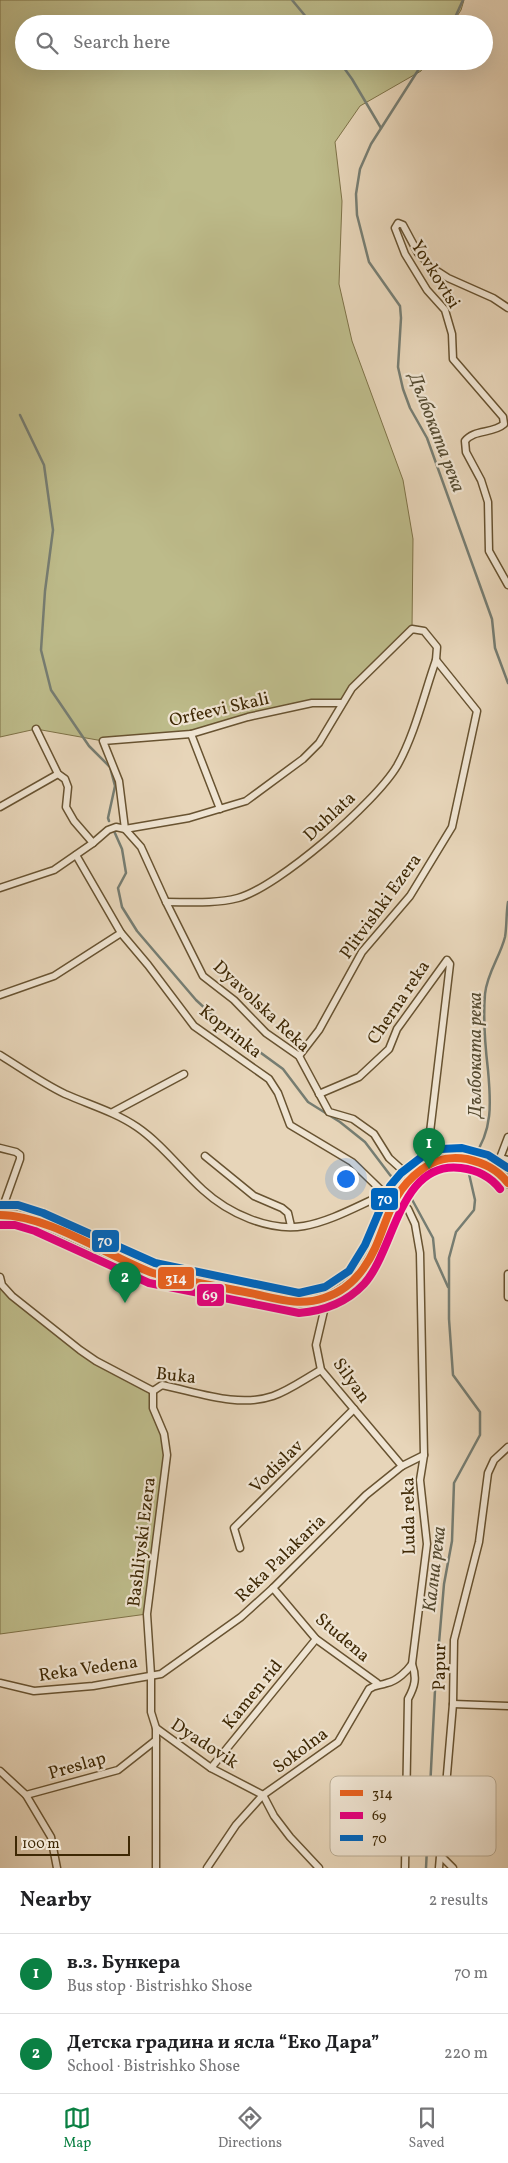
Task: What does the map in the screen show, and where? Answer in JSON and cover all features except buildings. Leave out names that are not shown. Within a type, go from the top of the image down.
[{"type":"street","name":"Yovkovtsi","points":[[508,308],[493,298],[448,278],[434,269],[418,253],[408,230],[398,223],[395,228],[404,254],[427,290],[445,310],[452,334],[453,359],[503,417],[504,424],[499,428],[469,436],[465,441],[466,452],[481,480],[488,502],[489,551],[508,585]]},
{"type":"street","points":[[0,888],[54,870],[93,843],[108,830],[116,827],[125,829],[189,818],[246,801],[303,759],[319,743],[341,702],[352,688],[412,629],[424,631],[433,641],[437,647],[436,660]]},
{"type":"street","name":"Duhlata","points":[[166,902],[218,901],[239,898],[273,881],[310,854],[379,790],[396,768],[405,751],[436,660]]},
{"type":"street","name":"Plitvishki Ezera","points":[[298,1056],[319,1030],[362,952],[410,896],[452,828],[477,712],[436,660]]},
{"type":"street","name":"Orfeevi Skali","points":[[125,829],[119,781],[103,741],[191,734],[257,715],[312,703],[341,702]]},
{"type":"street","points":[[36,728],[58,774],[65,779],[68,787],[66,807],[74,821],[93,843]]},
{"type":"street","points":[[191,734],[220,809]]},
{"type":"street","points":[[0,808],[58,774]]},
{"type":"street","name":"Dyavolska Reka","points":[[125,829],[141,848],[203,976],[234,1000],[266,1033],[298,1056],[329,1112],[353,1119],[374,1134],[389,1158],[410,1177]]},
{"type":"street","name":"Koprinka","points":[[76,855],[121,933],[194,1026],[269,1079],[278,1092],[290,1125],[352,1162],[385,1194]]},
{"type":"street","points":[[0,995],[54,976],[121,933]]},
{"type":"street","name":"Cherna reka","points":[[319,1094],[359,1077],[389,1049],[397,1029],[447,960],[450,964],[426,1166]]},
{"type":"street","points":[[0,1055],[66,1094],[114,1112],[140,1129],[203,1190],[238,1214],[266,1223],[291,1226],[306,1225],[323,1220],[385,1194],[396,1196]]},
{"type":"street","points":[[114,1112],[184,1074]]},
{"type":"street","points":[[495,1168],[508,1137]]},
{"type":"street","points":[[0,1148],[16,1152],[20,1155],[0,1214],[39,1222],[133,1266],[168,1278],[286,1302],[313,1302],[327,1298],[342,1289],[356,1277],[368,1260],[380,1237],[396,1196],[410,1177],[436,1160],[449,1157],[478,1162],[495,1168],[508,1182]]},
{"type":"street","points":[[204,1156],[254,1196],[282,1208],[288,1213],[291,1226]]},
{"type":"street","points":[[500,1158],[508,1160]]},
{"type":"street","name":"Luda reka","points":[[396,1196],[408,1209],[415,1224],[420,1253],[424,1455],[420,1480],[427,1544],[412,1664],[416,1674],[414,1686],[408,1699],[407,1776]]},
{"type":"street","points":[[508,1274],[508,1297]]},
{"type":"street","name":"Buka","points":[[0,1277],[2,1285],[12,1296],[80,1350],[96,1361],[153,1391],[162,1385],[236,1400],[258,1399],[274,1395],[321,1370]]},
{"type":"street","name":"Silyan","points":[[327,1298],[316,1344],[321,1370],[402,1466]]},
{"type":"street","name":"Bashliyski Ezera","points":[[153,1391],[153,1408],[164,1434],[167,1455],[147,1598],[151,1712],[156,1728]]},
{"type":"street","name":"Vodislav","points":[[240,1548],[234,1528],[354,1409]]},
{"type":"street","name":"Papur","points":[[447,1776],[453,1704],[454,1640],[479,1542],[488,1473],[494,1460],[508,1448]]},
{"type":"street","name":"Reka Palakaria","points":[[151,1674],[160,1674],[233,1623],[273,1588],[366,1495],[402,1466],[424,1455]]},
{"type":"street","name":"Studena","points":[[273,1588],[316,1639],[377,1683]]},
{"type":"street","name":"Kamen rid","points":[[212,1768],[316,1639]]},
{"type":"street","points":[[377,1683],[388,1684],[406,1672],[412,1664]]},
{"type":"street","name":"Reka Vedena","points":[[0,1683],[34,1691],[93,1686],[151,1674]]},
{"type":"street","name":"Sokolna","points":[[207,1868],[236,1825],[263,1795],[338,1742],[369,1689],[377,1683]]},
{"type":"street","points":[[453,1704],[508,1706]]},
{"type":"street","points":[[156,1728],[156,1868]]},
{"type":"street","name":"Dyadovik","points":[[156,1728],[212,1768],[263,1795]]},
{"type":"street","name":"Preslap","points":[[26,1795],[118,1770],[156,1740]]},
{"type":"street","points":[[0,1771],[26,1795],[51,1837],[57,1868]]},
{"type":"street","points":[[263,1795],[274,1816],[315,1867]]},
{"type":"street","points":[[441,1856],[453,1868]]},
{"type":"street","name":"Papur","points":[[439,1868],[441,1856]]},
{"type":"shaded area","points":[[0,0],[464,0],[458,15],[15,15],[15,70],[422,70],[360,106],[335,142],[342,201],[339,284],[352,341],[403,480],[413,539],[412,629],[341,703],[312,703],[191,734],[103,741],[36,729],[0,737]]},
{"type":"shaded area","points":[[0,1276],[2,1285],[80,1350],[153,1391],[153,1408],[164,1434],[167,1455],[147,1614],[0,1634]]},
{"type":"waterway","points":[[292,0],[304,15]]},
{"type":"waterway","name":"Дълбоката река","points":[[456,15],[463,0]]},
{"type":"waterway","points":[[346,70],[381,128]]},
{"type":"waterway","name":"Дълбоката река","points":[[418,70],[371,144],[360,169],[356,194],[357,215],[369,262],[400,306],[398,367],[403,389],[410,408],[427,438],[492,619],[495,648],[508,683]]},
{"type":"waterway","points":[[20,415],[44,465],[53,530],[45,591],[41,650],[51,690],[89,746],[110,767],[115,786],[109,821]]},
{"type":"waterway","points":[[114,831],[122,849],[126,873],[118,888],[122,907],[137,931],[196,1000],[224,1026],[283,1069],[308,1102],[340,1122],[365,1142],[400,1185]]},
{"type":"waterway","name":"Дълбоката река","points":[[473,1158],[480,1148],[484,1137],[490,1105],[484,1022],[486,986],[505,937],[508,902]]},
{"type":"waterway","name":"Кална река","points":[[431,1776],[435,1690],[444,1584],[452,1541],[454,1483],[480,1435],[480,1412],[453,1375],[449,1319],[449,1258],[456,1232],[474,1210],[475,1200],[467,1165],[469,1162]]},
{"type":"waterway","points":[[404,1189],[409,1194],[433,1238],[435,1258],[448,1287]]},
{"type":"waterway","name":"Кална река","points":[[426,1868],[427,1856]]},
{"type":"transit line","name":"70","points":[[0,1205],[18,1205],[43,1213],[155,1263],[299,1293],[325,1287],[349,1271],[365,1245],[390,1186],[401,1173],[423,1156],[441,1149],[462,1148],[488,1155],[508,1168]]},
{"type":"transit line","name":"314","points":[[0,1215],[18,1217],[57,1229],[154,1273],[278,1299],[305,1302],[315,1301],[335,1293],[346,1287],[359,1274],[371,1256],[399,1192],[426,1166],[442,1159],[467,1159],[490,1167],[508,1183]]},
{"type":"transit line","name":"69","points":[[0,1225],[15,1225],[35,1231],[149,1283],[299,1313],[326,1308],[342,1301],[364,1284],[375,1269],[411,1192],[424,1178],[440,1169],[461,1168],[483,1174],[500,1189]]},
{"type":"place","name":"в.з. Бункера","points":[[429,1169]]},
{"type":"place","name":"Детска градина и ясла “Еко Дара”","points":[[125,1303]]}]
